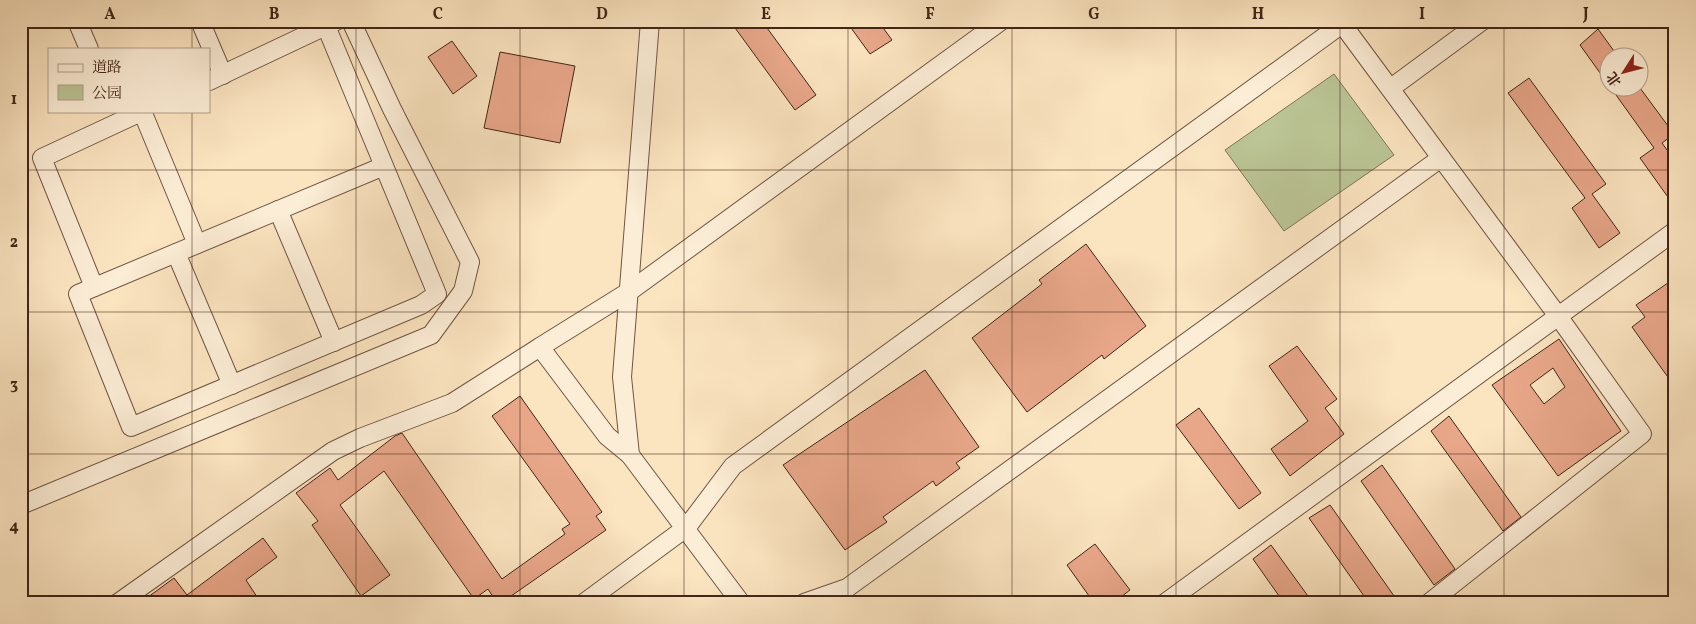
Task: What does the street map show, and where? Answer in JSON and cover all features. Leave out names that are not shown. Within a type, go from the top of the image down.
[{"type":"street","points":[[77,21],[89,48]]},
{"type":"street","points":[[200,21],[208,48]]},
{"type":"street","points":[[630,455],[622,377],[650,21]]},
{"type":"street","points":[[118,603],[333,451],[360,438],[452,403],[630,290],[1001,21]]},
{"type":"street","points":[[1391,88],[1482,21]]},
{"type":"street","points":[[210,57],[216,78],[336,22]]},
{"type":"street","points":[[336,22],[384,166],[437,294],[421,305],[131,427],[78,294],[384,166]]},
{"type":"street","points":[[21,505],[431,335],[463,291],[470,262],[392,109],[336,22]]},
{"type":"street","points":[[584,603],[686,527],[733,466],[1341,23],[1558,316],[1642,434],[1429,603]]},
{"type":"street","points":[[94,287],[42,158],[118,117],[139,112]]},
{"type":"street","points":[[143,112],[197,244]]},
{"type":"street","points":[[804,603],[847,588],[1440,158]]},
{"type":"street","points":[[278,210],[334,342]]},
{"type":"street","points":[[1165,603],[1675,231]]},
{"type":"street","points":[[176,253],[232,385]]},
{"type":"street","points":[[540,346],[607,436],[630,455],[686,527],[741,603]]},
{"type":"green space","points":[[1334,74],[1394,155],[1284,231],[1225,150]]},
{"type":"building","points":[[730,21],[762,21],[816,95],[795,110]]},
{"type":"building","points":[[846,21],[878,21],[892,40],[870,54]]},
{"type":"building","points":[[1598,29],[1612,48],[1598,48],[1598,70],[1580,45]]},
{"type":"building","points":[[452,41],[477,76],[453,94],[428,57]]},
{"type":"building","points":[[500,52],[575,66],[560,143],[484,128]]},
{"type":"building","points":[[1529,78],[1606,184],[1592,194],[1620,233],[1599,248],[1572,208],[1585,198],[1508,93]]},
{"type":"building","points":[[1618,98],[1647,98],[1674,134],[1662,143],[1675,161],[1675,207],[1640,158],[1654,148]]},
{"type":"building","points":[[1086,244],[1146,326],[1104,359],[1102,355],[1027,412],[972,338],[1042,284],[1039,280]]},
{"type":"building","points":[[1675,278],[1675,387],[1632,327],[1645,317],[1636,305]]},
{"type":"building","points":[[1559,339],[1621,431],[1558,476],[1492,385]],"holes":[[[1553,368],[1565,387],[1544,404],[1530,385]]]},
{"type":"building","points":[[1297,346],[1337,399],[1325,408],[1344,434],[1290,476],[1271,449],[1308,421],[1269,366]]},
{"type":"building","points":[[925,370],[979,447],[956,463],[960,468],[936,486],[933,481],[883,517],[887,522],[845,550],[783,465]]},
{"type":"building","points":[[520,396],[602,512],[596,516],[606,530],[501,603],[497,603],[488,589],[474,599],[384,471],[340,505],[390,575],[361,596],[312,525],[318,521],[296,493],[330,468],[338,480],[395,436],[402,433],[502,579],[565,534],[562,529],[570,524],[492,416]]},
{"type":"building","points":[[1199,408],[1261,493],[1239,509],[1176,425]]},
{"type":"building","points":[[1449,416],[1521,517],[1503,531],[1431,431]]},
{"type":"building","points":[[1382,465],[1455,569],[1434,585],[1361,481]]},
{"type":"building","points":[[1330,505],[1399,603],[1369,603],[1309,518]]},
{"type":"building","points":[[263,538],[277,557],[246,580],[261,603],[140,603],[174,578],[187,595]]},
{"type":"building","points":[[1095,544],[1130,590],[1113,603],[1094,603],[1067,565]]},
{"type":"building","points":[[1271,545],[1313,603],[1284,603],[1253,559]]}]
